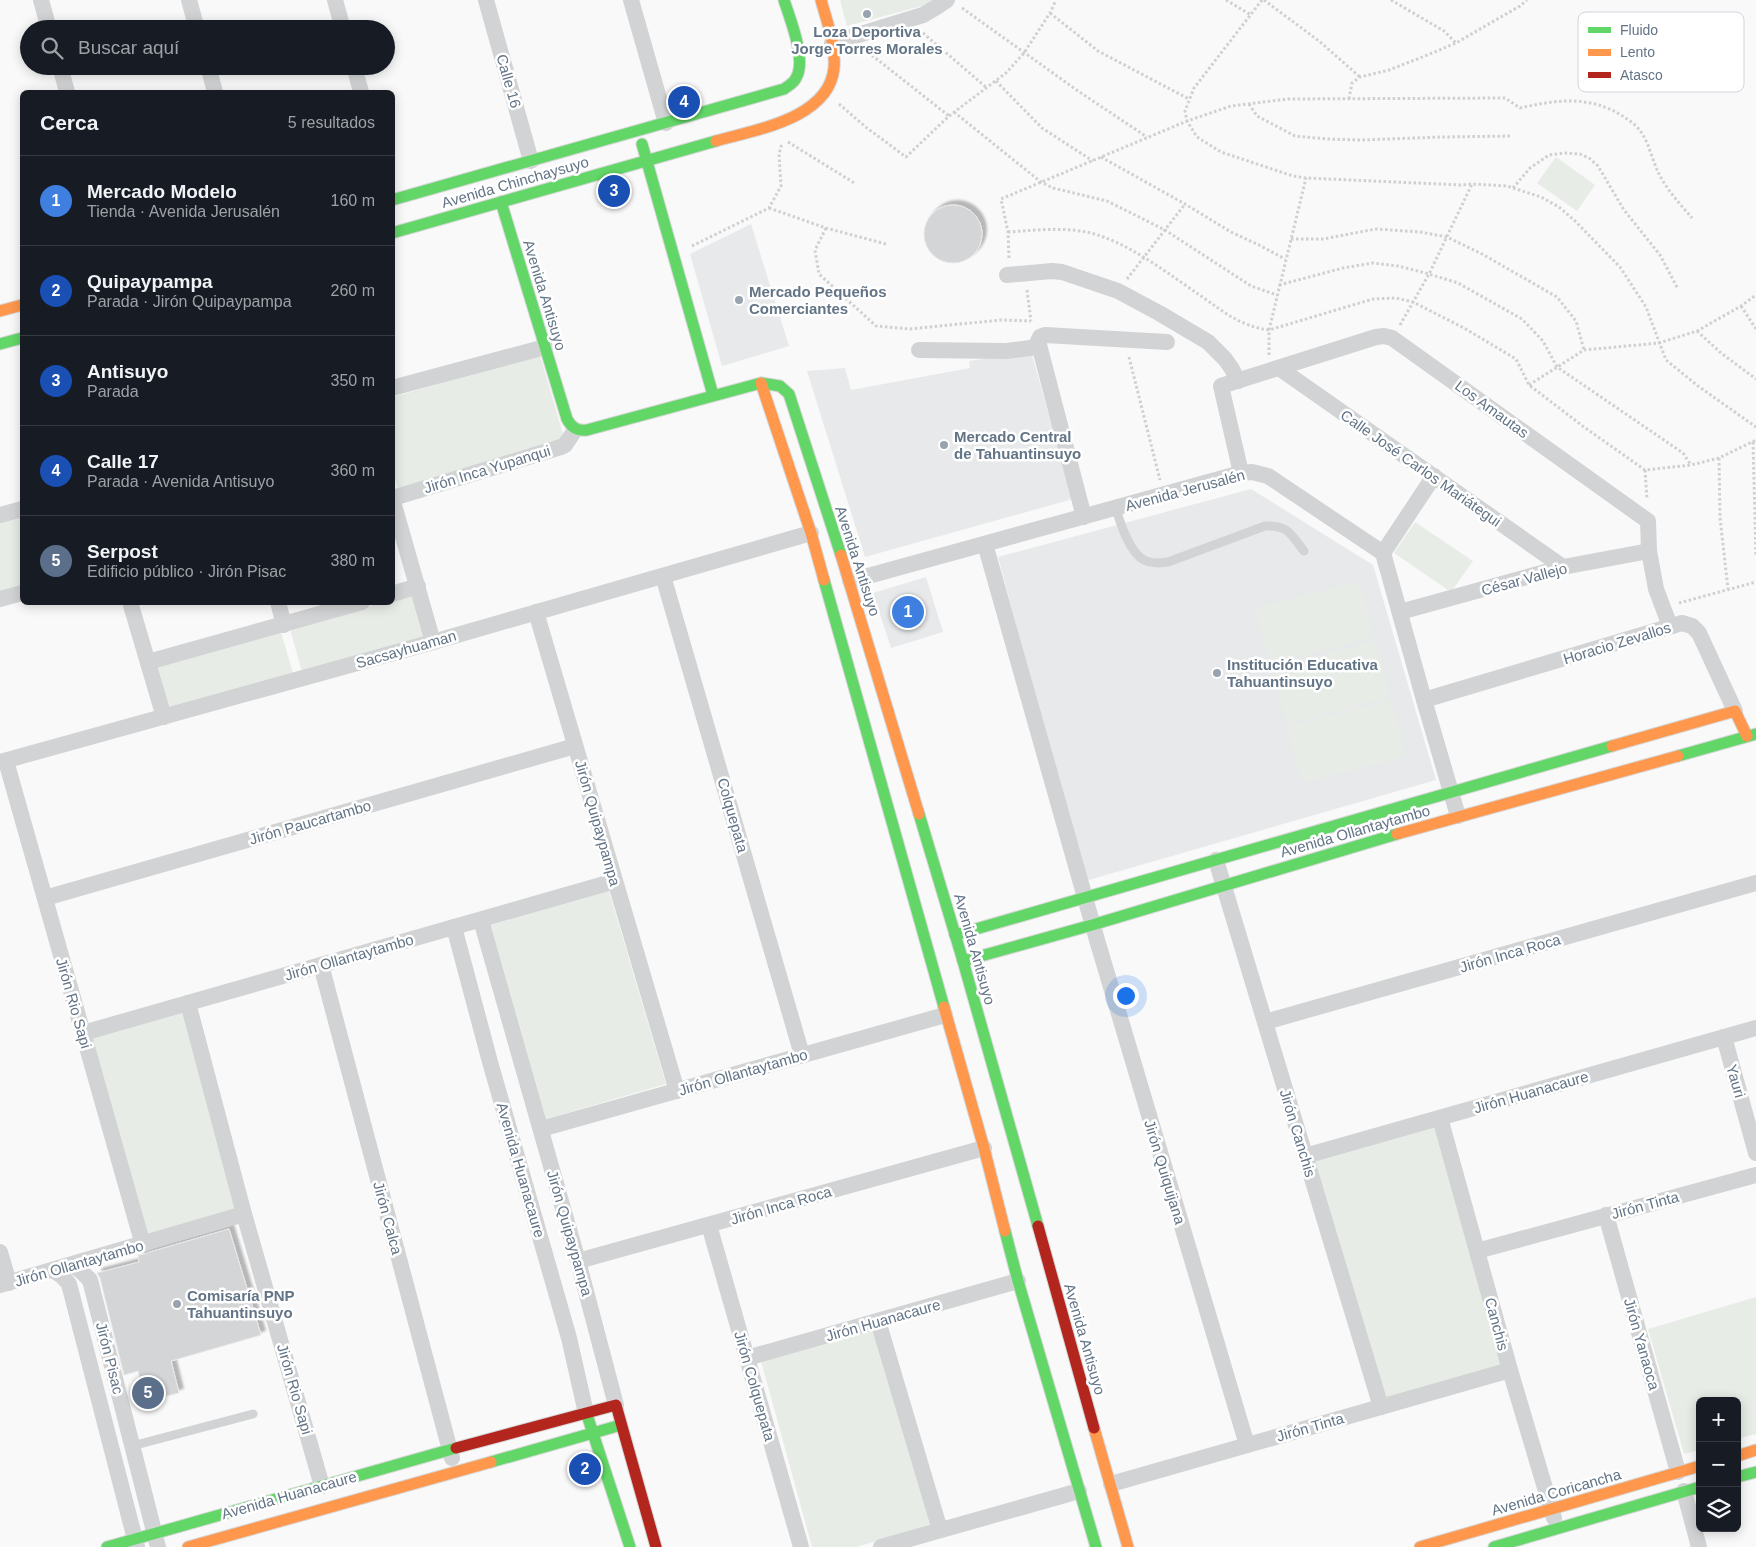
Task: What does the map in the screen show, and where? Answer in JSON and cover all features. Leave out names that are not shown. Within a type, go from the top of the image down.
[{"type":"street","points":[[41,0],[47,20]]},
{"type":"street","points":[[189,0],[195,20]]},
{"type":"street","points":[[335,0],[341,20]]},
{"type":"street","name":"Calle 16","points":[[486,0],[531,161]]},
{"type":"street","points":[[631,0],[666,123]]},
{"type":"street","points":[[713,395],[638,130],[784,89],[796,79],[800,69],[799,54],[784,0]]},
{"type":"street","points":[[647,160],[787,121],[805,111],[822,97],[832,78],[835,62],[821,0]]},
{"type":"street","points":[[832,43],[923,15],[936,8],[953,3]]},
{"type":"street","points":[[62,75],[66,90]]},
{"type":"street","points":[[210,75],[214,90]]},
{"type":"street","points":[[356,75],[360,90]]},
{"type":"street","name":"Avenida Chinchaysuyo","points":[[395,199],[638,130]]},
{"type":"street","name":"Avenida Chinchaysuyo","points":[[395,232],[647,160]]},
{"type":"street","name":"Avenida Antisuyo","points":[[501,202],[567,420],[575,430],[591,429],[762,383],[773,383],[781,386],[788,394],[850,581],[963,961],[1128,1547]]},
{"type":"street","points":[[1007,275],[1052,271],[1062,272],[1118,291],[1160,313],[1208,342],[1225,359],[1238,381]]},
{"type":"street","points":[[0,311],[20,306]]},
{"type":"street","points":[[1241,474],[1221,386],[1376,337],[1392,338]]},
{"type":"street","name":"Los Amautas","points":[[1392,338],[1648,521]]},
{"type":"street","points":[[0,344],[20,339]]},
{"type":"street","points":[[1041,340],[1084,516]]},
{"type":"street","points":[[919,350],[1006,351],[1041,340],[1167,342]]},
{"type":"street","points":[[395,387],[545,347]]},
{"type":"street","name":"Calle José Carlos Mariátegui","points":[[1279,368],[1563,567]]},
{"type":"street","points":[[762,383],[811,533],[945,1015],[984,1148],[1018,1281],[1096,1547]]},
{"type":"street","name":"Jirón Inca Yupanqui","points":[[395,497],[561,447],[565,445],[575,430]]},
{"type":"street","name":"Avenida Jerusalén","points":[[850,581],[1252,472],[1268,476],[1383,553]]},
{"type":"street","points":[[1434,476],[1383,553],[1458,816]]},
{"type":"street","points":[[395,505],[433,642]]},
{"type":"street","points":[[0,515],[20,510]]},
{"type":"street","points":[[1648,521],[1649,551],[1656,589],[1670,626]]},
{"type":"street","name":"Sacsayhuaman","points":[[3,762],[433,642],[811,533]]},
{"type":"street","name":"Jirón Quiquijana","points":[[985,544],[1092,925],[1247,1445]]},
{"type":"street","name":"César Vallejo","points":[[1400,612],[1563,567],[1649,551]]},
{"type":"street","name":"Colquepata","points":[[664,576],[802,1054]]},
{"type":"street","points":[[395,593],[418,586]]},
{"type":"street","points":[[0,599],[20,594]]},
{"type":"street","points":[[131,605],[164,717]]},
{"type":"street","points":[[279,605],[284,625]]},
{"type":"street","points":[[148,662],[352,605]]},
{"type":"street","name":"Jirón Quipaypampa","points":[[536,612],[677,1091]]},
{"type":"street","name":"Horacio Zevallos","points":[[1424,700],[1682,623],[1692,626],[1699,633],[1735,711],[1751,735]]},
{"type":"street","name":"Avenida Ollantaytambo","points":[[955,936],[1735,711]]},
{"type":"street","name":"Avenida Ollantaytambo","points":[[963,961],[1092,925],[1458,816],[1751,735]]},
{"type":"street","name":"Jirón Paucartambo","points":[[44,898],[575,746]]},
{"type":"street","name":"Jirón Rio Sapi","points":[[3,762],[44,898],[143,1245]]},
{"type":"street","name":"Jirón Canchis","points":[[1216,860],[1381,1407]]},
{"type":"street","name":"Jirón Ollantaytambo","points":[[83,1033],[615,881]]},
{"type":"street","name":"Jirón Inca Roca","points":[[1265,1022],[1756,884]]},
{"type":"street","name":"Jirón Quipaypampa","points":[[481,920],[578,1261],[621,1426],[656,1547]]},
{"type":"street","name":"Avenida Huanacaure","points":[[454,927],[490,1062],[569,1338],[586,1413],[593,1432]]},
{"type":"street","name":"Jirón Calca","points":[[321,965],[456,1471]]},
{"type":"street","name":"Jirón Rio Sapi","points":[[188,1003],[244,1214],[322,1486]]},
{"type":"street","name":"Jirón Ollantaytambo","points":[[540,1129],[945,1015]]},
{"type":"street","name":"Jirón Huanacaure","points":[[1305,1156],[1756,1028]]},
{"type":"street","name":"Yauri","points":[[1724,1037],[1756,1153]]},
{"type":"street","name":"Canchis","points":[[1440,1118],[1556,1529]]},
{"type":"street","name":"Jirón Inca Roca","points":[[578,1261],[984,1148]]},
{"type":"street","name":"Jirón Tinta","points":[[1477,1252],[1606,1215],[1756,1176]]},
{"type":"street","name":"Jirón Ollantaytambo","points":[[4,1284],[244,1214]]},
{"type":"street","name":"Jirón Yanaoca","points":[[1606,1215],[1678,1472]]},
{"type":"street","name":"Jirón Colquepata","points":[[709,1225],[801,1547]]},
{"type":"street","points":[[0,1252],[4,1284]]},
{"type":"street","name":"Jirón Pisac","points":[[72,1265],[82,1271],[90,1280],[156,1540]]},
{"type":"street","name":"Jirón Pisac","points":[[53,1270],[69,1284],[136,1543]]},
{"type":"street","name":"Jirón Huanacaure","points":[[747,1358],[1018,1281]]},
{"type":"street","points":[[878,1321],[940,1530]]},
{"type":"street","name":"Jirón Tinta","points":[[1111,1484],[1510,1370]]},
{"type":"street","name":"Avenida Huanacaure","points":[[108,1547],[156,1540],[322,1486],[616,1405]]},
{"type":"street","name":"Avenida Huanacaure","points":[[188,1547],[593,1432],[621,1426]]},
{"type":"street","points":[[593,1432],[630,1547]]},
{"type":"street","points":[[1741,1455],[1756,1450]]},
{"type":"street","name":"Avenida Coricancha","points":[[1420,1547],[1696,1467]]},
{"type":"street","points":[[1741,1476],[1756,1472]]},
{"type":"street","points":[[1494,1547],[1696,1488]]},
{"type":"street","points":[[881,1547],[1079,1491]]},
{"type":"street","points":[[1684,1492],[1699,1547]]},
{"type":"lane","points":[[1116,508],[1134,552],[1142,560],[1152,563],[1168,562],[1265,526],[1277,525],[1286,529],[1304,551]]},
{"type":"lane","points":[[132,1446],[253,1414]]},
{"type":"path","points":[[824,92],[867,128],[906,157],[949,116],[1006,73],[1024,53],[1050,13],[1056,0]]},
{"type":"path","points":[[1226,0],[1250,15]]},
{"type":"path","points":[[1360,77],[1319,41],[1263,0],[1194,88],[1185,111],[1187,121],[1197,137],[1221,152],[1293,176],[1472,184],[1513,188],[1541,197],[1559,207],[1575,221],[1620,267],[1646,307],[1666,360],[1698,386],[1756,427]]},
{"type":"path","points":[[1391,0],[1444,31],[1456,43]]},
{"type":"path","points":[[1349,99],[1352,83],[1360,77],[1389,70],[1456,43],[1520,6],[1527,0]]},
{"type":"path","points":[[953,3],[1148,137]]},
{"type":"path","points":[[1050,13],[1098,51],[1189,99]]},
{"type":"path","points":[[907,20],[987,88]]},
{"type":"path","points":[[859,35],[864,49],[949,116]]},
{"type":"path","points":[[996,81],[1042,128],[1093,161]]},
{"type":"path","points":[[1007,275],[1008,232],[1001,199],[1187,121],[1231,106],[1288,100],[1505,98],[1520,108],[1551,101],[1592,102],[1611,109],[1630,120],[1643,134],[1659,174],[1692,218]]},
{"type":"path","points":[[1249,104],[1256,116],[1295,136],[1327,140],[1512,136]]},
{"type":"path","points":[[954,112],[1041,182],[1053,188],[1107,201],[1164,230],[1251,286],[1277,295]]},
{"type":"path","points":[[673,255],[769,208],[781,186],[779,154],[783,138],[856,184]]},
{"type":"path","points":[[1513,188],[1530,168],[1549,155],[1580,154],[1589,158],[1598,166],[1624,210],[1660,255],[1678,289]]},
{"type":"path","points":[[1101,157],[1231,232],[1285,260]]},
{"type":"path","points":[[1279,368],[1270,361],[1269,330],[1306,178]]},
{"type":"path","points":[[1392,338],[1429,274],[1472,184]]},
{"type":"path","points":[[1118,291],[1185,204]]},
{"type":"path","points":[[769,208],[826,228],[886,244]]},
{"type":"path","points":[[826,228],[815,250],[820,274],[876,326],[910,329],[1001,320],[1031,322]]},
{"type":"path","points":[[1008,232],[1072,229],[1106,238],[1144,258],[1234,319],[1252,328],[1269,330],[1374,298],[1396,298],[1413,302],[1464,328],[1516,359],[1529,385],[1645,470],[1691,465],[1718,458],[1754,441],[1756,556]]},
{"type":"path","points":[[1291,239],[1323,239],[1376,229],[1420,232],[1447,237],[1482,254],[1556,297],[1576,321],[1584,350]]},
{"type":"path","points":[[1279,285],[1343,268],[1373,263],[1398,266],[1458,283],[1522,319],[1543,341],[1557,367],[1683,453],[1691,465]]},
{"type":"path","points":[[1025,274],[1031,322],[1041,340]]},
{"type":"path","points":[[1529,385],[1584,350],[1659,342],[1697,331],[1756,295]]},
{"type":"path","points":[[1740,306],[1756,329]]},
{"type":"path","points":[[1697,331],[1721,353],[1756,379]]},
{"type":"path","points":[[1125,340],[1164,495]]},
{"type":"path","points":[[1718,458],[1720,518],[1728,589]]},
{"type":"path","points":[[1645,470],[1648,521]]},
{"type":"path","points":[[1664,608],[1756,582]]},
{"type":"shaded area","name":"Loza Deportiva Jorge Torres Morales","points":[[840,0],[932,0],[933,3],[847,26]]},
{"type":"shaded area","points":[[1556,157],[1595,185],[1577,211],[1537,183]]},
{"type":"shaded area","name":"Mercado Pequeños Comerciantes","points":[[751,224],[789,346],[722,366],[690,254]]},
{"type":"shaded area","name":"Mercado Central de Tahuantinsuyo","points":[[1031,352],[1073,499],[865,557],[807,371],[845,368],[851,390],[970,368],[969,361]]},
{"type":"shaded area","points":[[540,355],[565,441],[398,489],[395,478],[395,396]]},
{"type":"shaded area","name":"Institución Educativa Tahuantinsuyo","points":[[1251,489],[1373,565],[1436,780],[1085,881],[998,557]]},
{"type":"shaded area","points":[[20,514],[20,589],[0,594],[0,519]]},
{"type":"shaded area","points":[[1415,522],[1473,561],[1451,592],[1394,553]]},
{"type":"shaded area","points":[[926,577],[943,632],[891,648],[873,593]]},
{"type":"shaded area","points":[[1359,581],[1374,637],[1270,664],[1255,608]]},
{"type":"shaded area","points":[[413,593],[426,637],[302,672],[290,629],[373,605],[395,605],[395,598]]},
{"type":"shaded area","points":[[281,632],[293,673],[170,708],[156,665]]},
{"type":"shaded area","points":[[1375,641],[1390,697],[1286,724],[1271,668]]},
{"type":"shaded area","points":[[1391,700],[1406,756],[1302,783],[1287,727]]},
{"type":"shaded area","points":[[609,891],[666,1084],[546,1119],[491,925]]},
{"type":"shaded area","points":[[185,1012],[238,1210],[147,1236],[90,1038]]},
{"type":"shaded area","points":[[1437,1124],[1504,1367],[1384,1401],[1311,1160]]},
{"type":"shaded area","points":[[1756,1297],[1756,1434],[1741,1438],[1741,1397],[1696,1397],[1696,1451],[1684,1454],[1648,1329]]},
{"type":"shaded area","points":[[874,1329],[932,1525],[856,1547],[812,1547],[761,1361]]},
{"type":"building","points":[[953,205],[964,207],[977,218],[982,234],[980,245],[969,258],[953,263],[942,261],[929,250],[924,234],[926,223],[937,210]]},
{"type":"building","name":"Comisaría PNP Tahuantinsuyo","points":[[229,1229],[261,1335],[171,1361],[179,1393],[145,1401],[138,1371],[124,1375],[100,1278],[97,1273],[139,1262],[138,1255]]},
{"type":"traffic: fast","points":[[395,199],[784,89],[795,80],[800,61],[799,50],[784,0]]},
{"type":"traffic: fast","points":[[395,232],[716,141]]},
{"type":"traffic: fast","points":[[642,144],[713,395]]},
{"type":"traffic: fast","points":[[501,202],[567,419],[571,425],[580,430],[587,430],[761,383],[780,386],[789,394],[841,555]]},
{"type":"traffic: fast","points":[[0,344],[20,339]]},
{"type":"traffic: fast","points":[[824,580],[944,1007]]},
{"type":"traffic: fast","points":[[1678,756],[1756,734]]},
{"type":"traffic: fast","points":[[955,935],[1612,746]]},
{"type":"traffic: fast","points":[[919,814],[1038,1226]]},
{"type":"traffic: fast","points":[[963,961],[1092,925],[1397,834]]},
{"type":"traffic: fast","points":[[1005,1231],[1096,1547]]},
{"type":"traffic: fast","points":[[588,1418],[630,1547]]},
{"type":"traffic: fast","points":[[491,1462],[621,1425]]},
{"type":"traffic: fast","points":[[107,1547],[456,1448]]},
{"type":"traffic: fast","points":[[1741,1476],[1756,1472]]},
{"type":"traffic: fast","points":[[1494,1547],[1696,1488]]},
{"type":"traffic: slow","points":[[716,141],[769,127],[787,120],[804,111],[819,99],[829,85],[834,68],[834,51],[821,0]]},
{"type":"traffic: slow","points":[[0,311],[20,306]]},
{"type":"traffic: slow","points":[[761,383],[811,533],[824,580]]},
{"type":"traffic: slow","points":[[841,555],[919,814]]},
{"type":"traffic: slow","points":[[1612,746],[1735,711],[1747,736]]},
{"type":"traffic: slow","points":[[1397,834],[1678,756]]},
{"type":"traffic: slow","points":[[944,1007],[984,1148],[1005,1231]]},
{"type":"traffic: slow","points":[[1094,1428],[1128,1547]]},
{"type":"traffic: slow","points":[[1741,1455],[1756,1450]]},
{"type":"traffic: slow","points":[[188,1547],[491,1462]]},
{"type":"traffic: slow","points":[[1420,1547],[1696,1467]]},
{"type":"traffic: jam","points":[[1038,1226],[1094,1428]]},
{"type":"traffic: jam","points":[[456,1448],[616,1405],[656,1547]]},
{"type":"place","name":"Loza Deportiva Jorge Torres Morales","points":[[867,14]]},
{"type":"place","name":"Calle 17","points":[[684,102]]},
{"type":"place","name":"Antisuyo","points":[[614,191]]},
{"type":"place","name":"Mercado Pequeños Comerciantes","points":[[739,300]]},
{"type":"place","name":"Mercado Central de Tahuantinsuyo","points":[[944,445]]},
{"type":"place","name":"Mercado Modelo","points":[[908,612]]},
{"type":"place","name":"Institución Educativa Tahuantinsuyo","points":[[1217,673]]},
{"type":"place","name":"Comisaría PNP Tahuantinsuyo","points":[[177,1304]]},
{"type":"place","name":"Serpost","points":[[148,1393]]},
{"type":"place","name":"Quipaypampa","points":[[585,1469]]}]
